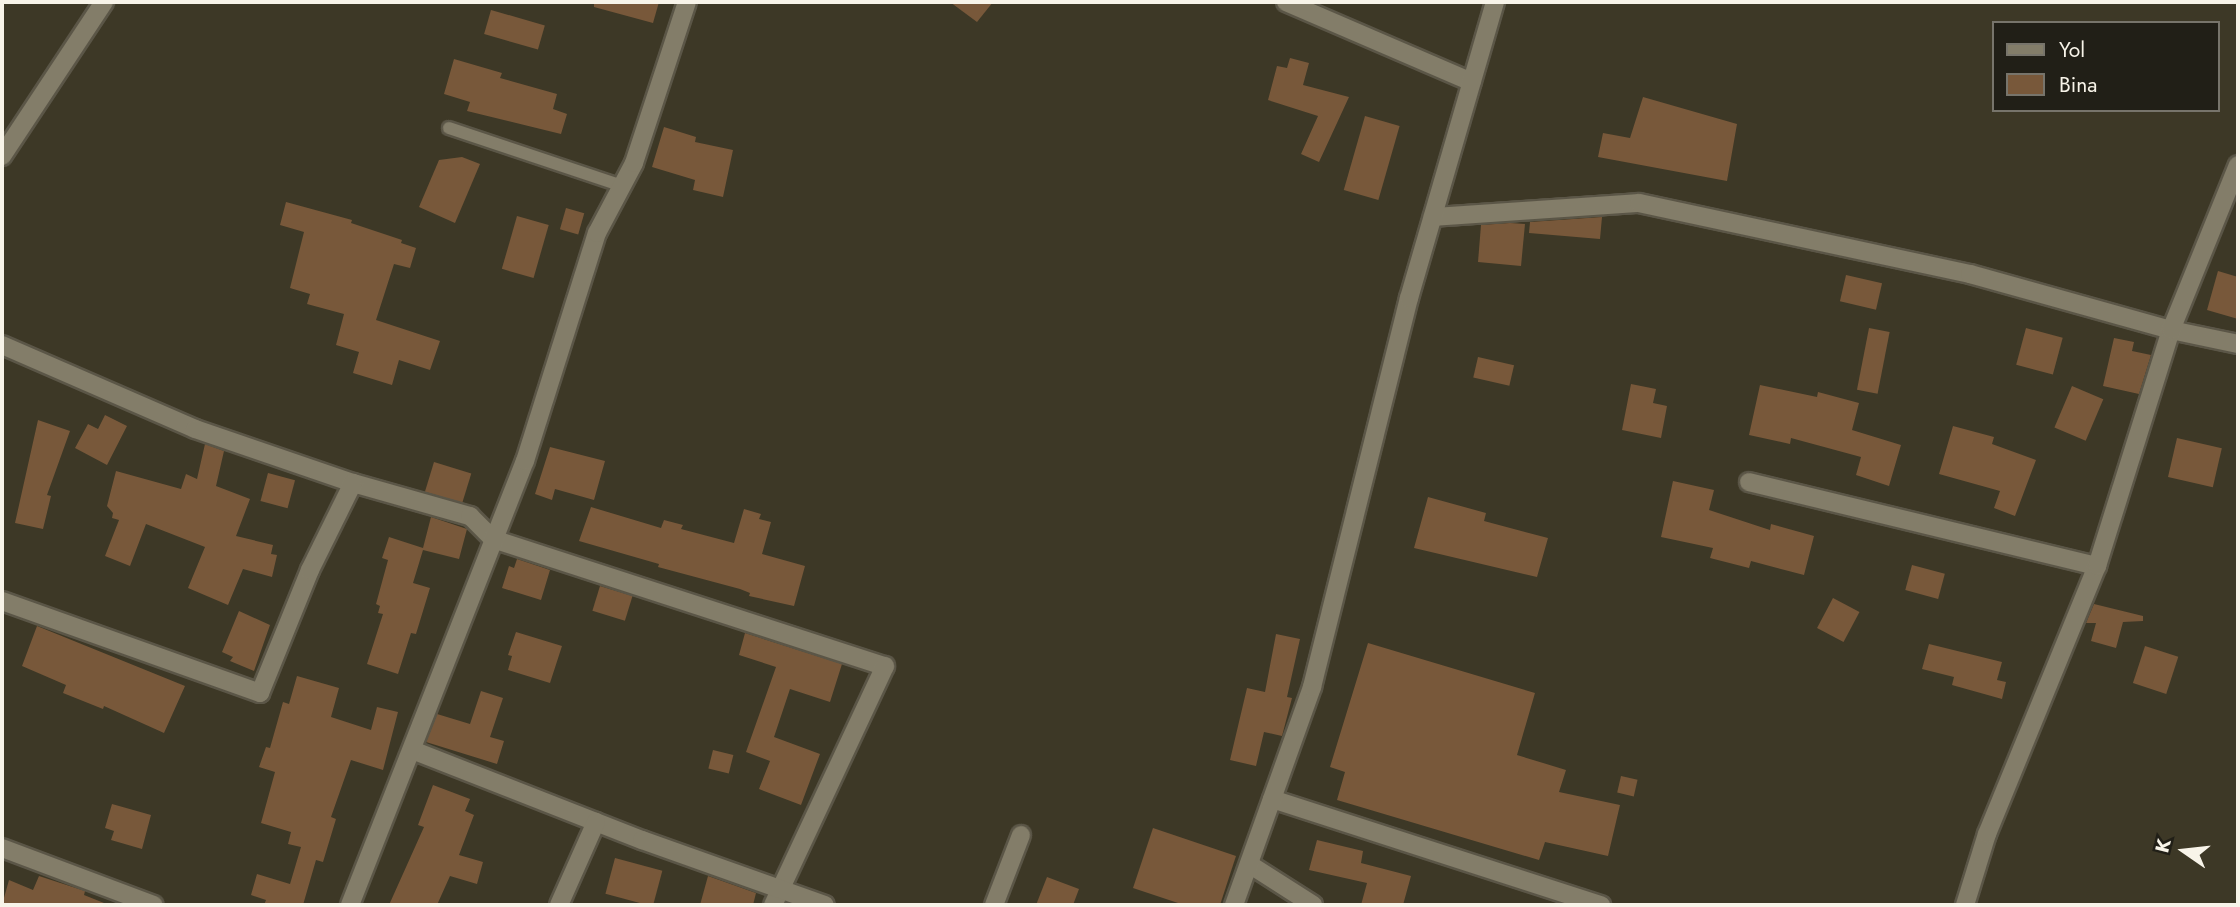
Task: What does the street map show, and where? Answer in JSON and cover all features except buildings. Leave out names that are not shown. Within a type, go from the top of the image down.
[{"type":"street","points":[[2,156],[104,2]]},
{"type":"street","points":[[350,905],[525,461],[597,233],[634,163],[687,2]]},
{"type":"street","points":[[1286,2],[1472,82]]},
{"type":"street","points":[[1234,905],[1312,687],[1409,298],[1496,2]]},
{"type":"street","points":[[1965,905],[1987,834],[2097,566],[2171,330],[2238,165]]},
{"type":"street","points":[[1433,218],[1639,203],[1969,274],[2171,330],[2238,344]]},
{"type":"street","points":[[2,345],[195,429],[353,483],[470,516],[493,539],[885,666],[777,897]]},
{"type":"street","points":[[1749,482],[2097,566]]},
{"type":"street","points":[[2,601],[260,693],[310,570],[353,483]]},
{"type":"street","points":[[412,750],[777,897],[825,905]]},
{"type":"street","points":[[1272,799],[1601,905]]},
{"type":"street","points":[[559,905],[596,822]]},
{"type":"street","points":[[994,905],[1021,835]]},
{"type":"street","points":[[2,848],[155,905]]},
{"type":"street","points":[[1249,864],[1313,905]]},
{"type":"lane","points":[[449,128],[622,186]]}]
